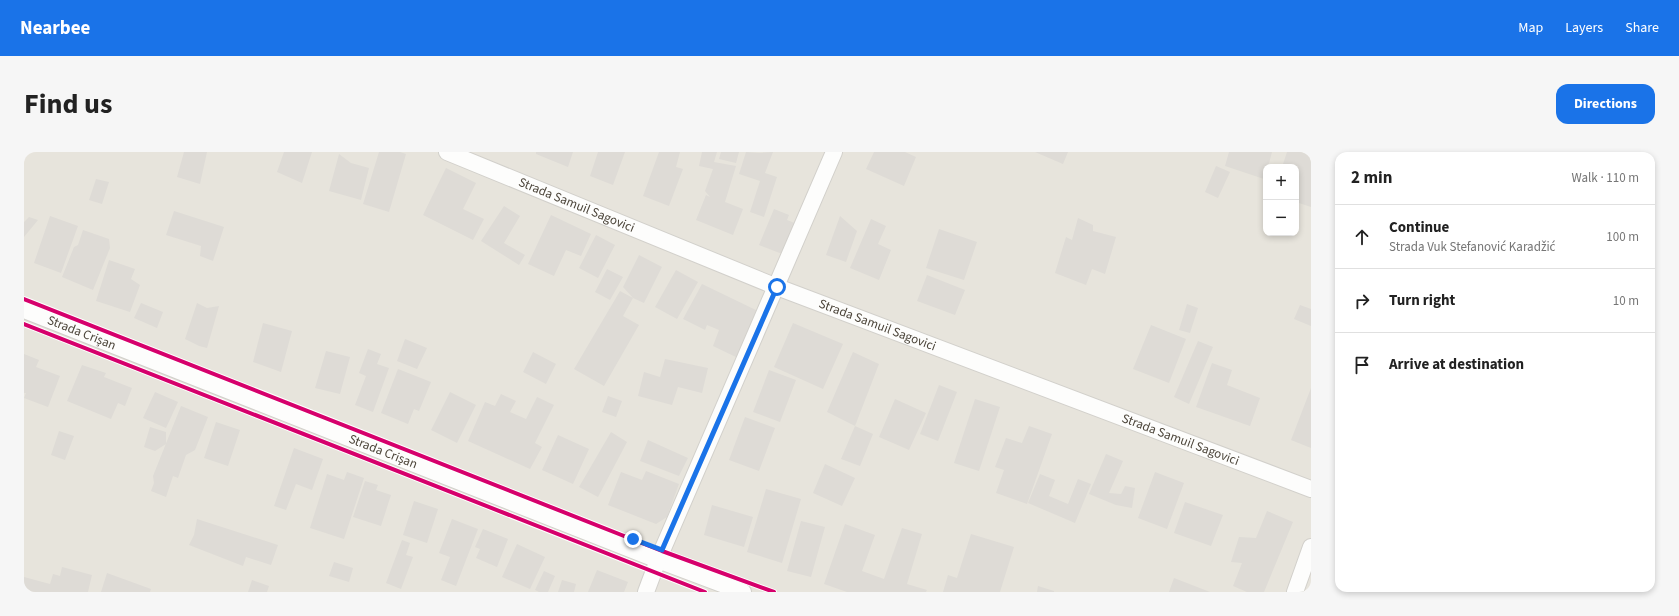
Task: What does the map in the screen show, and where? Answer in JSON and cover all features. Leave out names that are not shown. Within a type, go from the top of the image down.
[{"type":"street","name":"Strada Samuil Sagovici","points":[[447,152],[777,287],[1311,489]]},
{"type":"street","points":[[646,592],[658,560],[834,152]]},
{"type":"street","name":"Strada Crișan","points":[[24,310],[658,560],[743,592]]},
{"type":"street","points":[[1295,592],[1311,547]]},
{"type":"shaded area","points":[[24,152],[1311,152],[1311,592],[24,592]]},
{"type":"building","points":[[184,152],[207,152],[200,184],[177,177]]},
{"type":"building","points":[[284,152],[312,152],[302,183],[277,172]]},
{"type":"building","points":[[379,152],[400,152],[406,154],[389,212],[363,204]]},
{"type":"building","points":[[536,152],[573,152],[568,167],[536,154]]},
{"type":"building","points":[[598,152],[625,152],[613,185],[590,176]]},
{"type":"building","points":[[659,152],[680,152],[676,167],[683,169],[669,206],[643,196]]},
{"type":"building","points":[[702,152],[717,152],[714,162],[736,166],[725,202],[743,209],[733,235],[696,220],[706,195],[710,197],[705,191],[713,169],[699,166]]},
{"type":"building","points":[[721,152],[739,152],[736,163],[719,159]]},
{"type":"building","points":[[746,152],[773,152],[765,173],[777,177],[764,217],[750,212],[760,181],[739,174]]},
{"type":"building","points":[[874,152],[905,152],[916,157],[904,186],[866,169]]},
{"type":"building","points":[[1035,152],[1068,152],[1063,164]]},
{"type":"building","points":[[1229,152],[1272,152],[1269,164],[1263,164],[1263,179],[1225,166]]},
{"type":"building","points":[[1287,152],[1311,152],[1311,207],[1299,203],[1299,164],[1283,164]]},
{"type":"building","points":[[339,154],[351,163],[369,168],[361,200],[329,191]]},
{"type":"building","points":[[1216,166],[1230,172],[1218,198],[1205,192]]},
{"type":"building","points":[[446,168],[476,183],[463,209],[484,219],[473,240],[423,215]]},
{"type":"building","points":[[96,179],[109,182],[102,204],[89,200]]},
{"type":"building","points":[[504,206],[520,216],[504,243],[525,255],[519,265],[481,241]]},
{"type":"building","points":[[774,209],[789,215],[787,220],[797,224],[785,255],[759,245]]},
{"type":"building","points":[[174,211],[224,227],[213,261],[200,256],[201,246],[166,235]]},
{"type":"building","points":[[551,215],[591,234],[581,256],[566,250],[554,276],[528,264]]},
{"type":"building","points":[[50,216],[78,226],[61,273],[34,263]]},
{"type":"building","points":[[840,216],[857,231],[846,262],[826,255]]},
{"type":"building","points":[[29,217],[38,220],[24,237],[24,222]]},
{"type":"building","points":[[1078,218],[1093,225],[1093,231],[1116,237],[1105,274],[1092,269],[1086,285],[1055,273],[1066,237],[1072,240]]},
{"type":"building","points":[[871,219],[886,226],[878,244],[891,250],[879,280],[850,268]]},
{"type":"building","points":[[939,229],[977,242],[964,280],[926,268]]},
{"type":"building","points":[[83,230],[109,239],[110,248],[93,290],[62,277],[74,247],[78,245]]},
{"type":"building","points":[[596,235],[615,245],[598,278],[579,268]]},
{"type":"building","points":[[639,255],[662,267],[644,303],[633,298],[623,287]]},
{"type":"building","points":[[109,260],[135,269],[131,279],[140,285],[130,312],[96,301]]},
{"type":"building","points":[[607,269],[623,277],[610,300],[595,292]]},
{"type":"building","points":[[676,270],[698,282],[677,319],[655,307]]},
{"type":"building","points":[[927,275],[965,290],[955,315],[917,301]]},
{"type":"building","points":[[702,284],[758,311],[738,358],[713,346],[719,330],[707,325],[705,330],[683,319]]},
{"type":"building","points":[[620,291],[633,298],[623,316],[639,325],[604,386],[574,369]]},
{"type":"building","points":[[141,303],[163,312],[157,328],[134,318]]},
{"type":"building","points":[[197,303],[207,308],[219,306],[207,348],[185,339]]},
{"type":"building","points":[[1187,304],[1198,308],[1190,333],[1179,330]]},
{"type":"building","points":[[1300,305],[1311,309],[1311,326],[1294,319]]},
{"type":"building","points":[[263,323],[292,331],[281,372],[253,362]]},
{"type":"building","points":[[793,323],[843,344],[823,389],[774,367]]},
{"type":"building","points":[[1151,325],[1186,339],[1169,383],[1133,369]]},
{"type":"building","points":[[405,339],[427,348],[417,369],[397,361]]},
{"type":"building","points":[[1198,341],[1213,347],[1189,404],[1174,397]]},
{"type":"building","points":[[368,349],[381,354],[377,364],[389,368],[373,412],[355,405],[366,376],[359,373]]},
{"type":"building","points":[[326,351],[350,357],[340,394],[315,388]]},
{"type":"building","points":[[533,352],[556,364],[546,384],[523,372]]},
{"type":"building","points":[[853,352],[879,364],[855,426],[827,412]]},
{"type":"building","points":[[24,354],[39,360],[36,367],[60,376],[48,407],[24,398],[26,393],[24,393]]},
{"type":"building","points":[[665,359],[708,368],[702,393],[678,387],[672,405],[638,396],[644,372],[660,377]]},
{"type":"building","points":[[1212,363],[1232,370],[1227,385],[1260,398],[1250,426],[1196,407]]},
{"type":"building","points":[[82,365],[106,373],[104,377],[132,388],[125,406],[118,403],[111,419],[67,401]]},
{"type":"building","points":[[398,369],[431,382],[419,411],[414,409],[408,424],[381,413]]},
{"type":"building","points":[[769,370],[796,380],[780,422],[753,412]]},
{"type":"building","points":[[939,385],[957,392],[938,441],[920,434]]},
{"type":"building","points":[[1311,388],[1311,448],[1291,440]]},
{"type":"building","points":[[155,392],[178,402],[166,428],[143,418]]},
{"type":"building","points":[[450,392],[476,405],[457,443],[431,430]]},
{"type":"building","points":[[501,394],[516,401],[510,412],[526,419],[537,397],[554,405],[535,443],[542,447],[530,469],[468,441],[485,402],[495,406]]},
{"type":"building","points":[[608,396],[622,401],[616,417],[602,412]]},
{"type":"building","points":[[895,399],[926,413],[909,450],[879,437]]},
{"type":"building","points":[[975,399],[1000,407],[979,471],[954,463]]},
{"type":"building","points":[[181,406],[208,417],[195,450],[186,455],[178,478],[173,476],[166,497],[151,491],[154,483],[153,476]]},
{"type":"building","points":[[745,417],[775,428],[759,471],[729,460]]},
{"type":"building","points":[[216,422],[240,430],[228,466],[204,458]]},
{"type":"building","points":[[855,426],[873,434],[860,466],[841,459]]},
{"type":"building","points":[[1029,426],[1052,434],[1027,504],[996,493],[1004,470],[995,467],[1006,438],[1022,443]]},
{"type":"building","points":[[150,427],[166,432],[166,444],[155,451],[144,447]]},
{"type":"building","points":[[59,431],[74,436],[65,460],[51,455]]},
{"type":"building","points":[[611,432],[627,442],[598,497],[579,487]]},
{"type":"building","points":[[558,435],[589,449],[573,484],[542,470]]},
{"type":"building","points":[[648,440],[688,458],[679,476],[640,461]]},
{"type":"building","points":[[294,448],[323,459],[312,490],[296,484],[286,510],[274,506]]},
{"type":"building","points":[[1106,454],[1123,461],[1109,493],[1121,494],[1125,486],[1135,488],[1132,508],[1116,505],[1089,494]]},
{"type":"building","points":[[825,464],[855,478],[842,506],[813,493]]},
{"type":"building","points":[[646,471],[679,484],[667,517],[656,524],[608,505],[621,472],[642,480]]},
{"type":"building","points":[[347,472],[364,478],[344,539],[310,528],[327,474],[344,480]]},
{"type":"building","points":[[1155,472],[1184,483],[1167,529],[1138,518]]},
{"type":"building","points":[[1040,474],[1055,480],[1049,496],[1068,504],[1078,479],[1091,484],[1075,523],[1028,503]]},
{"type":"building","points":[[365,481],[378,485],[376,490],[391,495],[381,526],[353,517]]},
{"type":"building","points":[[766,489],[801,499],[782,563],[747,552]]},
{"type":"building","points":[[414,501],[438,509],[427,543],[403,535]]},
{"type":"building","points":[[1185,502],[1223,515],[1211,546],[1174,533]]},
{"type":"building","points":[[712,505],[753,517],[744,547],[704,535]]},
{"type":"building","points":[[1267,511],[1293,522],[1264,592],[1247,592],[1233,586],[1242,563],[1231,562],[1239,537],[1256,538]]},
{"type":"building","points":[[197,519],[278,545],[271,565],[246,557],[243,566],[189,545],[194,535]]},
{"type":"building","points":[[452,519],[478,529],[456,586],[441,580],[450,557],[439,553]]},
{"type":"building","points":[[801,521],[825,527],[811,577],[787,571]]},
{"type":"building","points":[[845,524],[875,535],[862,571],[884,579],[902,528],[922,534],[907,584],[927,590],[926,592],[847,592],[824,584]]},
{"type":"building","points":[[483,529],[508,539],[497,567],[476,558],[480,549],[475,547]]},
{"type":"building","points":[[971,534],[1014,547],[1000,592],[943,592],[948,575],[957,578]]},
{"type":"building","points":[[402,540],[410,543],[406,555],[413,557],[401,589],[386,583]]},
{"type":"building","points":[[517,544],[545,557],[530,589],[502,577]]},
{"type":"building","points":[[334,562],[353,568],[349,582],[329,576]]},
{"type":"building","points":[[62,567],[92,575],[88,592],[24,592],[24,577],[50,584],[53,574],[60,576]]},
{"type":"building","points":[[597,570],[628,582],[624,592],[588,592]]},
{"type":"building","points":[[544,571],[555,576],[548,592],[539,592],[535,590]]},
{"type":"building","points":[[107,573],[151,589],[150,592],[101,592]]},
{"type":"building","points":[[1174,578],[1210,592],[1169,592]]},
{"type":"building","points":[[252,580],[269,586],[267,592],[248,592]]},
{"type":"building","points":[[562,580],[576,584],[574,592],[558,592]]},
{"type":"building","points":[[1038,586],[1054,591],[1054,592],[1037,592]]},
{"type":"cycle path","points":[[24,299],[662,551],[774,592]]},
{"type":"cycle path","points":[[24,324],[705,592]]},
{"type":"route","points":[[633,539],[662,550],[777,287]]}]
